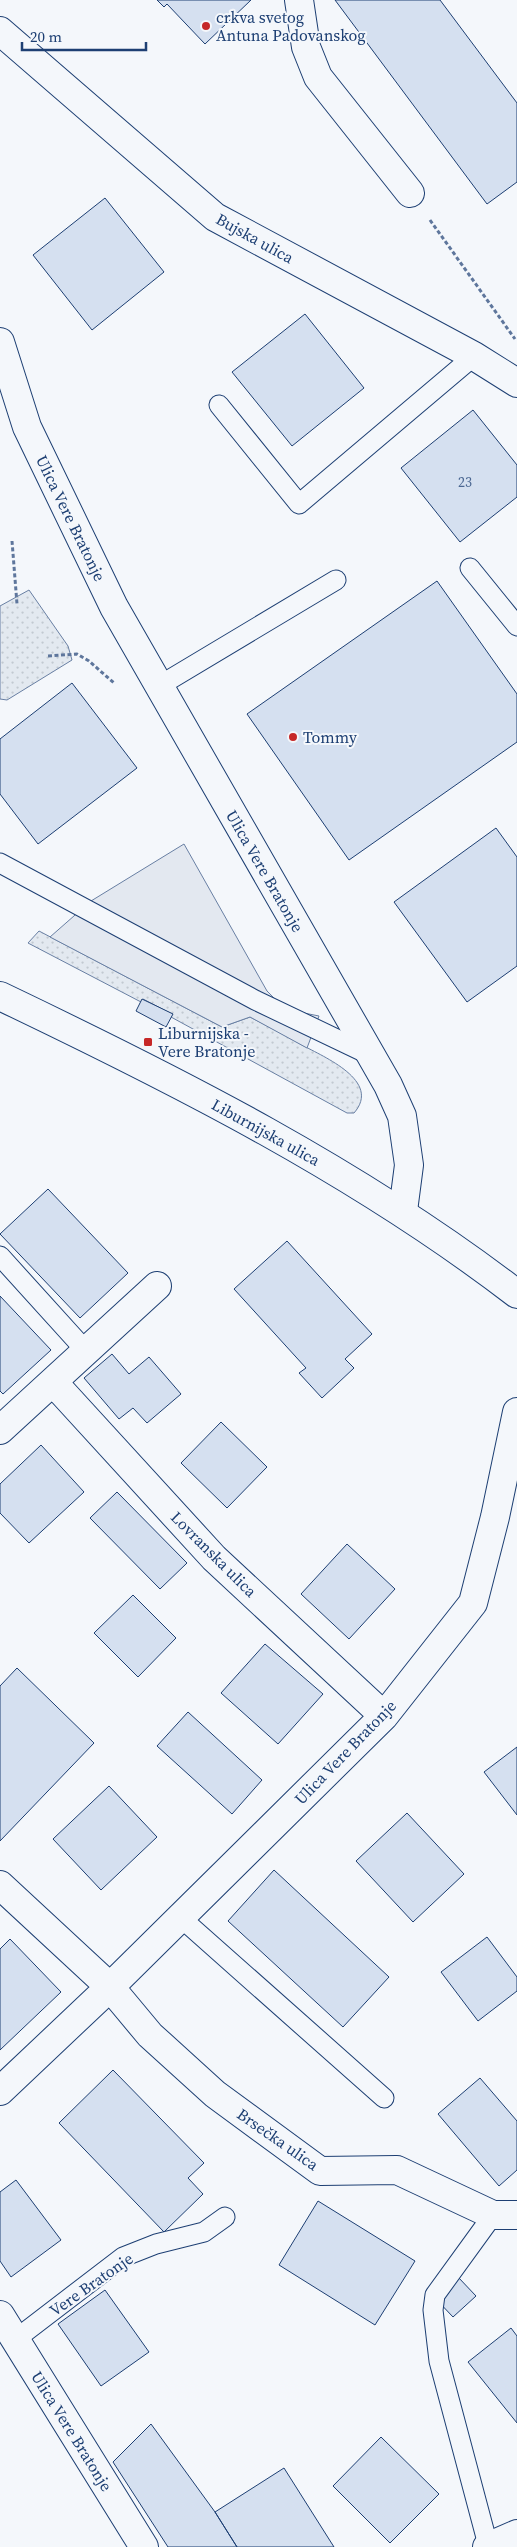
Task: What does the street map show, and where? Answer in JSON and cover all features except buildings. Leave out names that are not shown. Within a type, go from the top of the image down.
[{"type":"street","points":[[299,0],[306,47],[318,77],[410,193]]},
{"type":"street","name":"Bujska ulica","points":[[0,31],[215,217],[474,356],[517,383]]},
{"type":"street","name":"Ulica Vere Bratonje","points":[[0,342],[27,427],[114,607],[370,1055],[402,1116],[409,1165],[403,1211]]},
{"type":"street","name":"Liburnijska ulica","points":[[0,996],[121,1054],[272,1133],[403,1211],[517,1294]]},
{"type":"street","points":[[0,1430],[157,1286]]},
{"type":"street","name":"Lovranska ulica","points":[[53,1382],[214,1558],[384,1716]]},
{"type":"street","name":"Ulica Vere Bratonje","points":[[0,2091],[110,1986],[384,1716],[472,1602],[495,1518],[517,1412]]},
{"type":"street","points":[[0,1885],[110,1986]]},
{"type":"street","name":"Brsečka ulica","points":[[110,1986],[150,2035],[215,2094],[320,2171],[397,2170],[505,2215]]},
{"type":"street","name":"Ulica Vere Bratonje","points":[[0,2315],[144,2547]]},
{"type":"street","points":[[488,2546],[517,2534]]},
{"type":"lane","points":[[218,405],[298,504],[474,356]]},
{"type":"lane","points":[[470,568],[517,626]]},
{"type":"lane","points":[[159,686],[336,580]]},
{"type":"lane","points":[[0,863],[255,1000],[370,1055]]},
{"type":"lane","points":[[0,1256],[86,1350]]},
{"type":"lane","points":[[180,1917],[384,2098]]},
{"type":"lane","points":[[488,2546],[439,2361],[432,2310],[435,2295],[505,2215]]},
{"type":"lane","name":"Vere Bratonje","points":[[16,2339],[123,2257],[156,2244],[204,2232],[225,2217]]},
{"type":"path","points":[[426,215],[513,335]]},
{"type":"path","points":[[12,541],[17,604]]},
{"type":"path","points":[[48,656],[77,654],[90,661]]},
{"type":"shaded area","points":[[29,590],[68,646],[72,660],[7,700],[0,699],[0,606]]},
{"type":"shaded area","points":[[184,844],[267,991],[279,1003],[299,1012],[319,1016],[307,1048],[250,1017],[222,1027],[50,937],[91,901]]},
{"type":"shaded area","points":[[39,931],[222,1027],[250,1017],[336,1063],[356,1081],[361,1091],[361,1101],[354,1113],[347,1113],[171,1017],[172,1014],[143,999],[141,1002],[28,943]]},
{"type":"place","name":"crkva svetog Antuna Padovanskog","points":[[206,26]]},
{"type":"place","name":"Tommy","points":[[293,737]]},
{"type":"place","name":"Liburnijska - Vere Bratonje","points":[[148,1042]]}]
